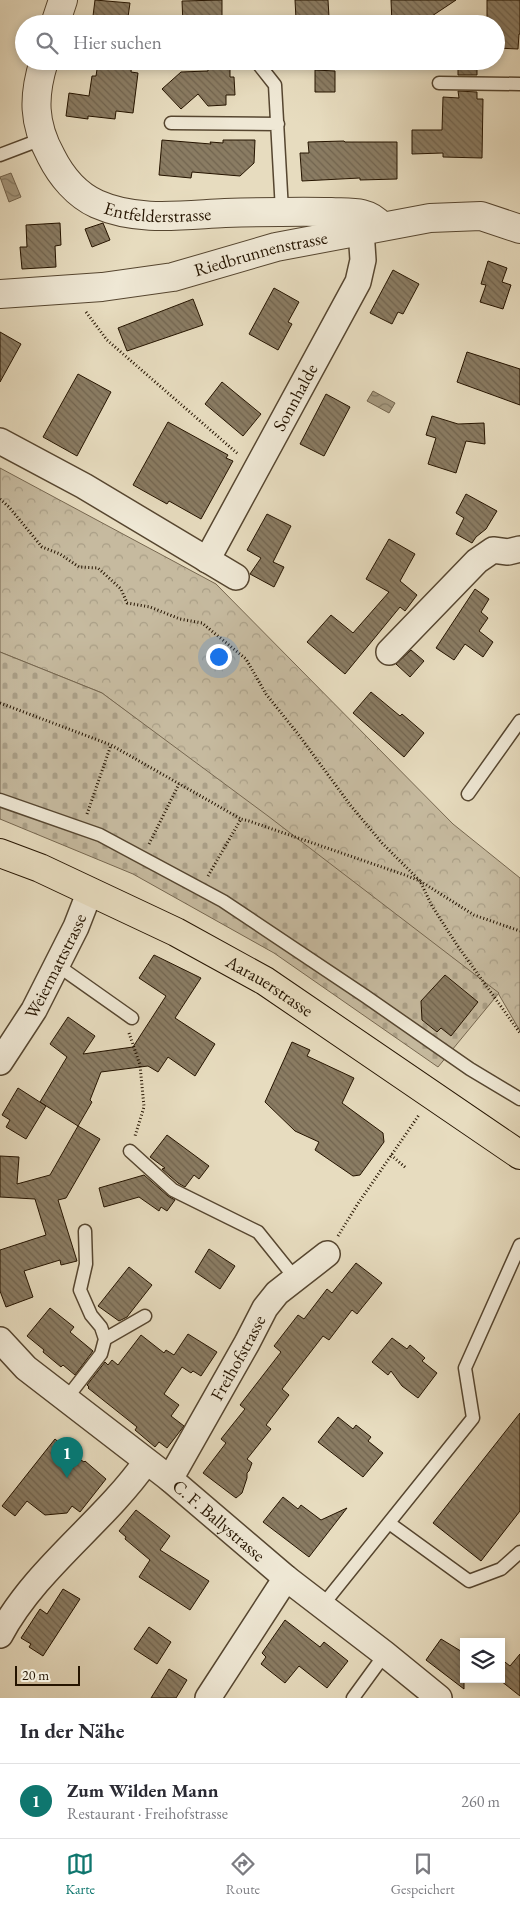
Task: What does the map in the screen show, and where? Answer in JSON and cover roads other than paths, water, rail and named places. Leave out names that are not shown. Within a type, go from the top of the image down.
[{"type":"main road","name":"Aarauerstrasse","points":[[0,853],[40,868],[176,932],[265,981],[520,1156]]},
{"type":"street","points":[[58,15],[63,0]]},
{"type":"street","name":"Entfelderstrasse","points":[[42,70],[36,90],[36,115],[42,139],[63,175],[81,195],[97,204],[116,211],[135,214],[166,215],[282,211],[360,213],[374,217],[371,228]]},
{"type":"street","name":"Riedbrunnenstrasse","points":[[0,294],[102,288],[173,277],[276,247],[430,218],[481,216],[517,224]]},
{"type":"street","name":"Sonnhalde","points":[[207,560],[358,282],[371,228]]},
{"type":"street","points":[[0,441],[84,486],[236,577]]},
{"type":"street","points":[[389,652],[477,561],[493,550],[508,552],[520,549]]},
{"type":"street","name":"Weiermattstrasse","points":[[0,1062],[34,1010],[76,926],[90,892]]},
{"type":"street","name":"Freihofstrasse","points":[[170,1480],[265,1308],[277,1293],[327,1254]]},
{"type":"street","name":"C. F. Ballystrasse","points":[[2,1345],[26,1368],[170,1480],[286,1578],[439,1698]]},
{"type":"street","points":[[0,1634],[34,1586],[131,1483],[146,1462]]},
{"type":"street","points":[[208,1698],[286,1578]]},
{"type":"lane","points":[[263,70],[275,85],[282,211]]},
{"type":"lane","points":[[439,83],[520,84]]},
{"type":"lane","points":[[171,124],[278,124]]},
{"type":"lane","points":[[0,155],[42,139]]},
{"type":"lane","points":[[468,794],[520,721]]},
{"type":"lane","points":[[0,800],[100,835],[223,901],[470,1069],[520,1098]]},
{"type":"lane","points":[[57,966],[132,1018]]},
{"type":"lane","points":[[130,1150],[173,1190],[258,1232],[296,1278]]},
{"type":"lane","points":[[66,1399],[101,1354],[105,1339],[101,1327],[91,1315],[80,1290],[86,1264],[85,1232]]},
{"type":"lane","points":[[322,1606],[473,1418],[465,1368],[520,1245]]},
{"type":"lane","points":[[105,1339],[145,1316]]},
{"type":"lane","points":[[389,1523],[468,1581],[501,1569],[520,1552]]},
{"type":"lane","points":[[353,1698],[385,1654]]},
{"type":"water","points":[[11,173],[21,197],[9,202],[0,177]]},
{"type":"water","points":[[373,391],[395,403],[389,413],[367,401]]},
{"type":"place","name":"Zum Wilden Mann","points":[[67,1478]]}]
